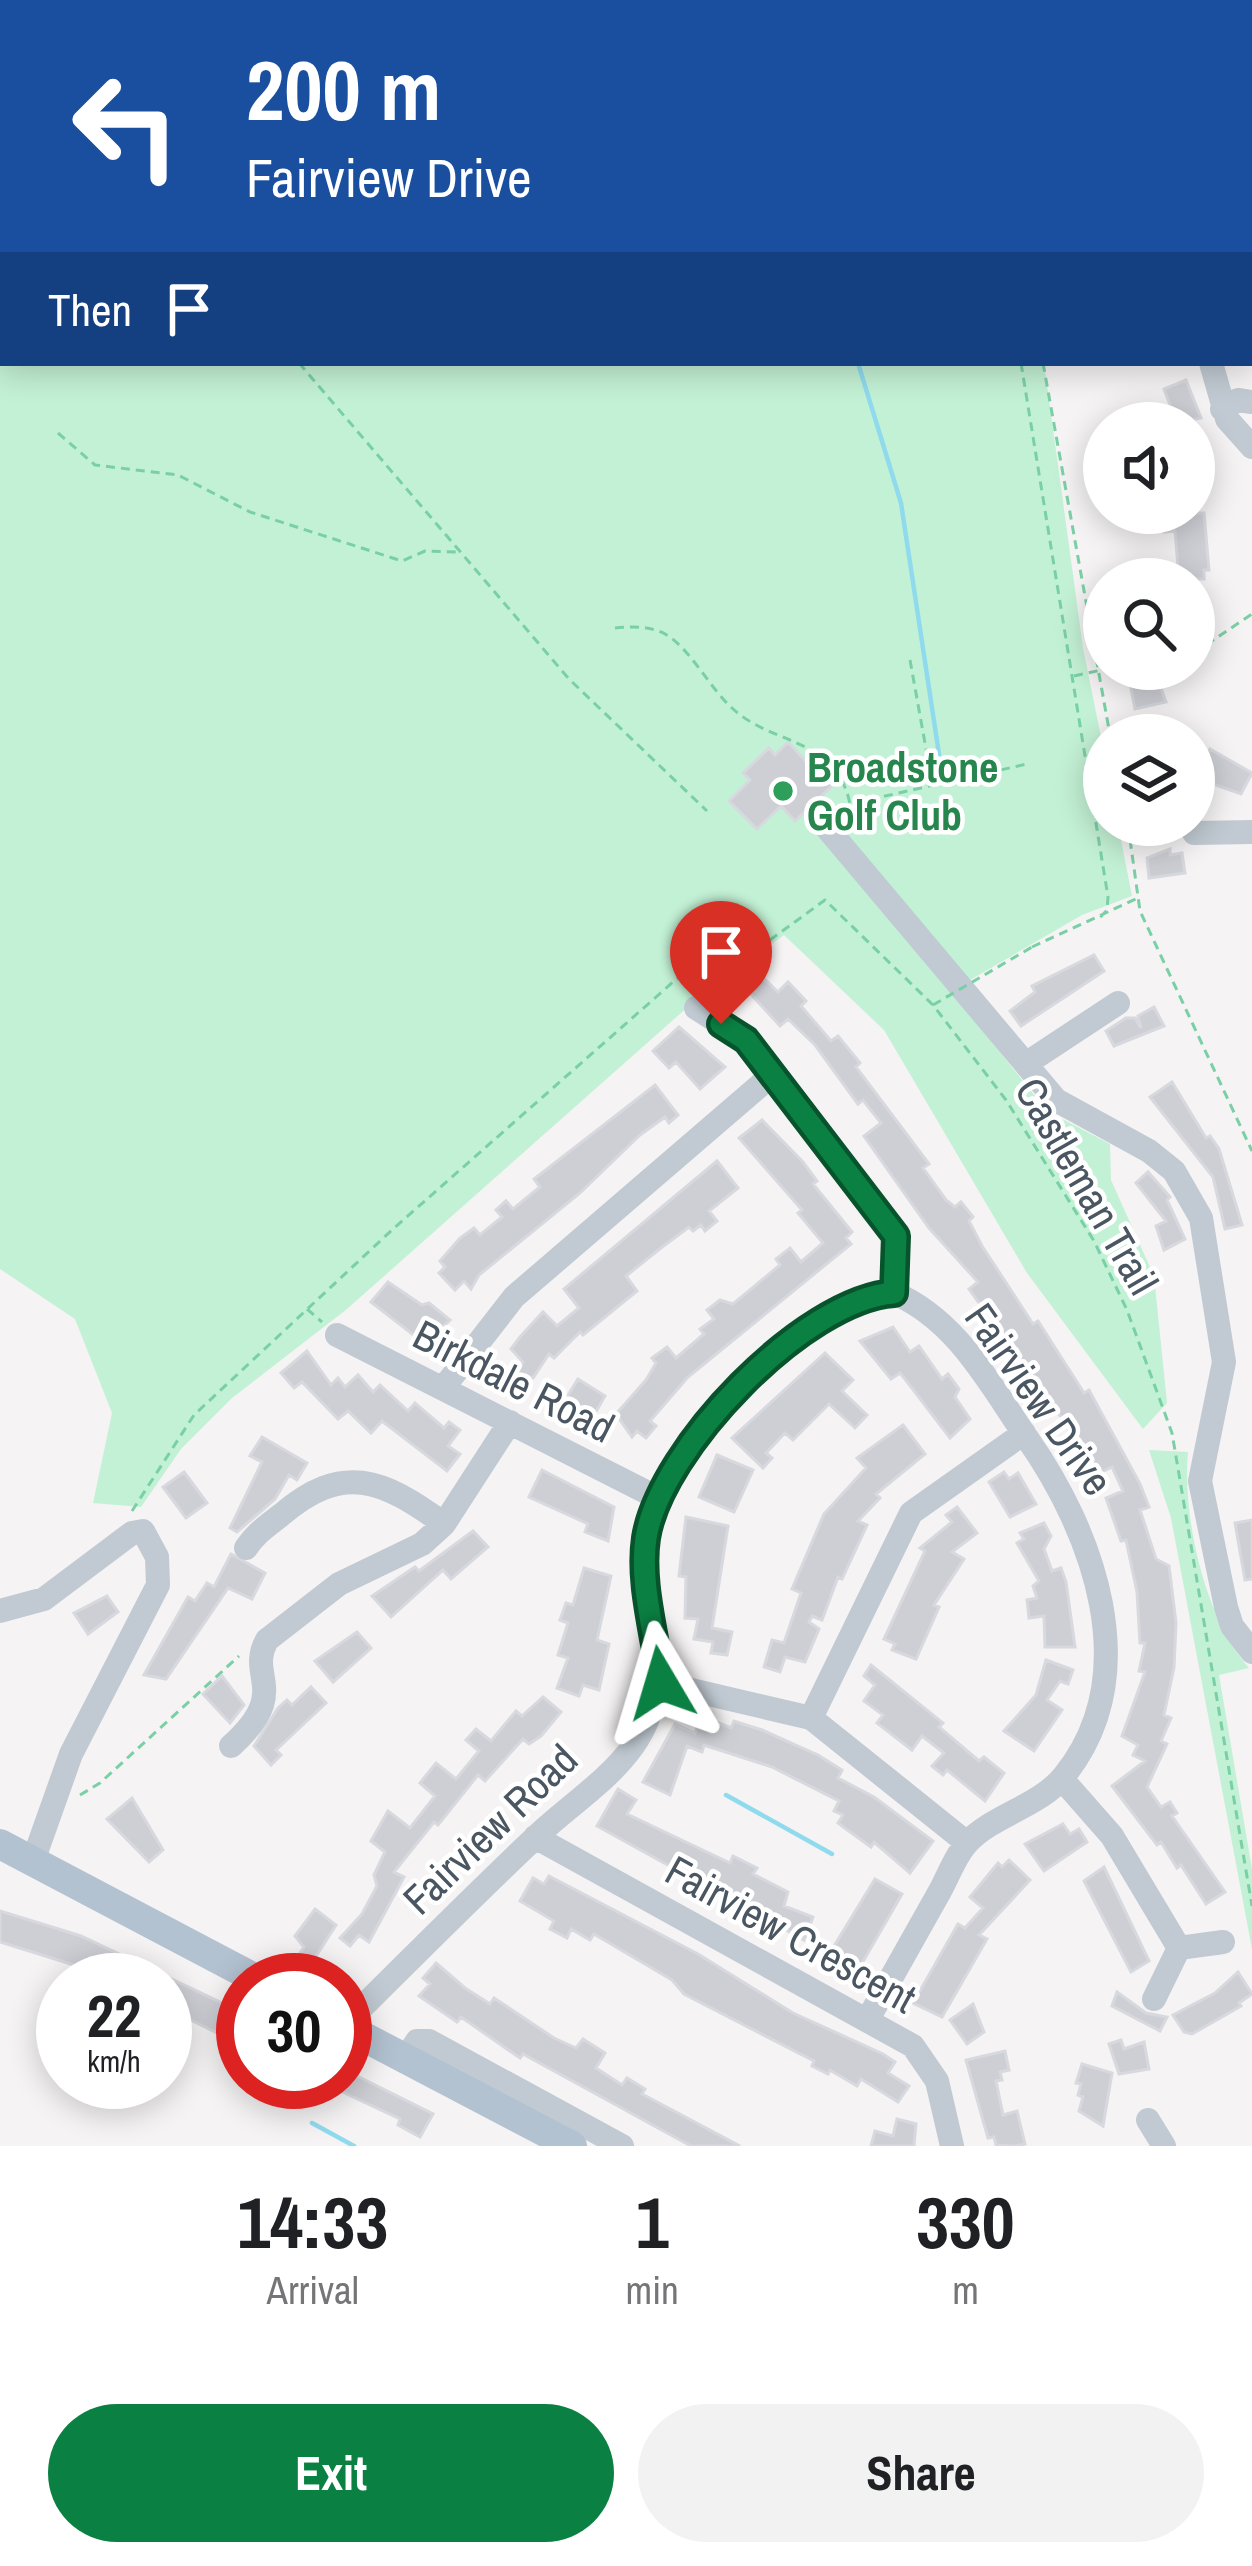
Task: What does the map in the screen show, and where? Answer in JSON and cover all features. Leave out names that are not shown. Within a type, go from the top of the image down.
[{"type":"main road","points":[[0,1844],[216,1958]]},
{"type":"main road","points":[[372,2041],[572,2146]]},
{"type":"street","points":[[1212,366],[1222,409],[1252,447]]},
{"type":"street","points":[[1222,409],[1238,400],[1252,402]]},
{"type":"street","points":[[821,821],[1056,1100],[1128,1136],[1174,1171],[1201,1218],[1224,1362],[1200,1481],[1232,1626],[1252,1652]]},
{"type":"street","points":[[1215,833],[1252,832]]},
{"type":"street","points":[[1027,1063],[1118,1003]]},
{"type":"street","points":[[696,1007],[746,1040],[896,1236],[894,1293]]},
{"type":"street","points":[[444,1388],[514,1297],[772,1075]]},
{"type":"street","name":"Fairview Drive","points":[[868,2019],[967,1843],[1062,1779],[1088,1739],[1107,1676],[1106,1638],[1081,1526],[956,1336],[925,1306],[894,1293]]},
{"type":"street","name":"Fairview Road","points":[[372,1998],[634,1746],[661,1683],[645,1541],[656,1497],[695,1432],[812,1324],[863,1295],[894,1293]]},
{"type":"street","name":"Birkdale Road","points":[[337,1335],[656,1497]]},
{"type":"street","points":[[231,1746],[261,1712],[267,1695],[262,1649],[267,1640],[339,1584],[422,1544],[444,1524],[510,1422]]},
{"type":"street","points":[[812,1718],[911,1514],[1024,1433]]},
{"type":"street","points":[[246,1548],[255,1534],[322,1484],[355,1483],[388,1490],[444,1524]]},
{"type":"street","points":[[0,1611],[44,1599],[132,1533],[143,1531],[152,1541],[161,1573],[152,1604],[71,1754],[33,1861]]},
{"type":"street","points":[[661,1683],[812,1718],[967,1843]]},
{"type":"street","points":[[1062,1779],[1112,1837],[1179,1948]]},
{"type":"street","name":"Fairview Crescent","points":[[535,1837],[868,2019],[924,2057],[937,2081],[952,2146]]},
{"type":"street","points":[[1179,1948],[1223,1942]]},
{"type":"street","points":[[1154,1999],[1179,1948]]},
{"type":"street","points":[[404,2061],[418,2041],[429,2042],[622,2146]]},
{"type":"street","points":[[1148,2120],[1164,2146]]},
{"type":"path","points":[[301,366],[381,454],[458,552],[569,679],[707,811]]},
{"type":"path","points":[[1021,366],[1108,898],[1107,910],[1097,921]]},
{"type":"path","points":[[1044,366],[1083,587]]},
{"type":"path","points":[[58,434],[95,465],[178,475],[250,512],[402,561],[425,551],[458,552]]},
{"type":"path","points":[[1215,639],[1252,614]]},
{"type":"path","points":[[615,628],[635,626],[669,637],[733,710],[804,744],[830,766],[846,782],[850,804],[1027,764]]},
{"type":"path","points":[[910,660],[932,784]]},
{"type":"path","points":[[1072,676],[1083,674]]},
{"type":"path","points":[[1131,846],[1138,898],[1196,1038],[1252,1150]]},
{"type":"path","points":[[933,1005],[1032,947],[1097,921],[1138,898]]},
{"type":"path","name":"Castleman Trail","points":[[124,1525],[194,1414],[393,1229],[681,975],[726,972],[825,901],[933,1005],[1006,1100],[1094,1241],[1127,1310],[1172,1433],[1252,1906]]},
{"type":"path","points":[[56,1794],[69,1798],[100,1783],[200,1688],[267,1640]]},
{"type":"green space","points":[[0,366],[1044,366],[1083,648],[1083,690],[1091,690],[1096,714],[1083,714],[1083,846],[1122,846],[1132,896],[1082,915],[951,991],[1047,1111],[1110,1144],[1111,1180],[1154,1276],[1167,1403],[1143,1429],[1027,1273],[884,1030],[784,935],[708,989],[347,1309],[232,1398],[181,1449],[141,1507],[93,1503],[112,1413],[75,1319],[0,1269]]},
{"type":"green space","points":[[1149,1450],[1188,1452],[1189,1506],[1200,1566],[1220,1623],[1249,1668],[1219,1675],[1252,1869],[1252,1949],[1171,1518]]},
{"type":"building","points":[[1186,380],[1195,402],[1169,402],[1164,389]]},
{"type":"building","points":[[1175,534],[1206,534],[1208,558],[1177,558]]},
{"type":"building","points":[[1131,690],[1162,690],[1166,702],[1135,709]]},
{"type":"building","name":"Broadstone Golf Club","points":[[788,742],[810,766],[816,759],[837,781],[795,821],[781,806],[757,829],[729,801],[750,780],[743,773],[769,748],[775,755]]},
{"type":"building","points":[[1215,752],[1252,773],[1241,794],[1215,785]]},
{"type":"building","points":[[1170,849],[1170,855],[1182,853],[1185,873],[1149,878],[1147,858]]},
{"type":"building","points":[[1094,955],[1104,971],[1021,1026],[1010,1011],[1035,992],[1032,986]]},
{"type":"building","points":[[750,965],[778,992],[788,982],[806,1001],[801,1006],[831,1041],[838,1036],[860,1063],[856,1067],[929,1164],[923,1168],[946,1200],[955,1207],[961,1202],[973,1217],[969,1221],[982,1246],[1033,1324],[1038,1321],[1084,1393],[1089,1390],[1140,1484],[1149,1507],[1140,1510],[1156,1559],[1169,1566],[1176,1623],[1174,1667],[1164,1715],[1171,1718],[1161,1741],[1167,1744],[1147,1787],[1161,1807],[1170,1802],[1177,1813],[1172,1816],[1225,1892],[1206,1904],[1181,1865],[1177,1868],[1161,1842],[1157,1845],[1112,1786],[1145,1761],[1133,1755],[1138,1745],[1122,1736],[1145,1672],[1139,1671],[1145,1643],[1140,1643],[1137,1592],[1126,1540],[1121,1541],[1106,1498],[1123,1491],[1112,1467],[1094,1476],[1063,1420],[969,1289],[978,1282],[929,1228],[864,1136],[881,1123],[863,1100],[858,1104],[815,1045],[788,1019],[780,1026],[737,979]]},
{"type":"building","points":[[1154,1007],[1164,1026],[1114,1046],[1106,1031],[1126,1018],[1135,1018],[1141,1028],[1138,1016]]},
{"type":"building","points":[[679,1027],[725,1067],[700,1089],[676,1062],[669,1068],[653,1051]]},
{"type":"building","points":[[1172,1082],[1206,1138],[1210,1136],[1219,1149],[1242,1225],[1225,1229],[1213,1177],[1150,1097]]},
{"type":"building","points":[[655,1085],[678,1115],[669,1123],[665,1117],[640,1135],[580,1193],[479,1275],[471,1289],[464,1281],[455,1290],[439,1273],[445,1267],[440,1261],[460,1238],[474,1228],[480,1235],[502,1217],[496,1210],[506,1201],[513,1209],[540,1187],[534,1179]]},
{"type":"building","points":[[762,1120],[817,1181],[813,1184],[852,1232],[846,1238],[851,1244],[688,1377],[650,1421],[656,1426],[646,1438],[637,1431],[632,1437],[616,1414],[646,1380],[656,1363],[652,1358],[667,1347],[676,1358],[714,1319],[707,1310],[720,1300],[733,1304],[780,1265],[776,1259],[790,1248],[801,1262],[823,1243],[798,1213],[802,1210],[739,1138]]},
{"type":"building","points":[[717,1161],[738,1188],[709,1211],[717,1221],[705,1231],[701,1225],[693,1231],[689,1227],[626,1276],[637,1291],[583,1335],[580,1332],[554,1358],[549,1354],[533,1378],[518,1373],[523,1362],[511,1349],[543,1312],[557,1326],[579,1308],[564,1289]]},
{"type":"building","points":[[1148,1172],[1170,1197],[1167,1200],[1185,1239],[1164,1250],[1156,1226],[1166,1221],[1136,1183]]},
{"type":"building","points":[[388,1282],[450,1320],[429,1340],[419,1333],[416,1337],[371,1302]]},
{"type":"building","points":[[893,1327],[910,1352],[919,1346],[942,1379],[948,1374],[959,1389],[955,1397],[970,1419],[950,1438],[900,1373],[891,1379],[860,1341]]},
{"type":"building","points":[[307,1351],[331,1385],[338,1378],[345,1387],[358,1375],[373,1392],[380,1385],[408,1411],[415,1403],[444,1428],[449,1422],[460,1430],[448,1446],[460,1454],[447,1471],[382,1421],[371,1433],[348,1411],[338,1419],[302,1382],[294,1388],[281,1373]]},
{"type":"building","points":[[825,1353],[853,1380],[842,1391],[867,1415],[855,1428],[829,1404],[793,1440],[785,1433],[766,1453],[772,1458],[763,1468],[732,1438]]},
{"type":"building","points":[[578,1379],[605,1396],[594,1415],[578,1405],[573,1411],[562,1405]]},
{"type":"building","points":[[903,1425],[925,1454],[876,1494],[880,1498],[858,1521],[867,1525],[842,1579],[838,1577],[822,1620],[812,1616],[809,1622],[819,1629],[805,1662],[785,1657],[780,1672],[764,1667],[772,1640],[784,1643],[801,1593],[792,1589],[824,1514],[866,1468],[857,1458]]},
{"type":"building","points":[[262,1437],[307,1463],[297,1480],[289,1475],[275,1499],[237,1532],[230,1528],[262,1462],[250,1456]]},
{"type":"building","points":[[717,1455],[753,1470],[734,1512],[699,1497]]},
{"type":"building","points":[[542,1470],[614,1507],[608,1541],[585,1532],[588,1524],[529,1497]]},
{"type":"building","points":[[184,1472],[207,1503],[186,1518],[163,1487]]},
{"type":"building","points":[[1004,1472],[1009,1479],[1018,1473],[1036,1504],[1010,1517],[989,1482]]},
{"type":"building","points":[[957,1507],[977,1533],[952,1552],[964,1559],[934,1605],[939,1607],[916,1659],[892,1650],[895,1644],[884,1639],[925,1551],[920,1548],[952,1522],[946,1515]]},
{"type":"building","points":[[686,1517],[728,1526],[712,1628],[732,1632],[727,1655],[711,1653],[713,1642],[694,1639],[698,1619],[685,1618],[686,1577],[679,1576]]},
{"type":"building","points":[[1252,1520],[1252,1579],[1245,1580],[1235,1523]]},
{"type":"building","points":[[1044,1523],[1051,1536],[1044,1549],[1052,1571],[1061,1568],[1066,1582],[1075,1647],[1045,1647],[1044,1616],[1029,1618],[1027,1600],[1037,1598],[1033,1586],[1039,1581],[1017,1543],[1024,1539],[1020,1533]]},
{"type":"building","points":[[473,1531],[488,1547],[451,1579],[443,1570],[391,1617],[372,1596],[415,1567],[419,1571]]},
{"type":"building","points":[[231,1554],[265,1573],[252,1599],[228,1588],[166,1679],[144,1675],[188,1597],[195,1601],[207,1583],[214,1587]]},
{"type":"building","points":[[584,1568],[611,1576],[597,1640],[609,1644],[599,1690],[583,1685],[579,1696],[557,1688],[568,1658],[558,1655],[568,1623],[560,1620],[566,1603],[573,1605]]},
{"type":"building","points":[[107,1596],[118,1612],[88,1634],[74,1613]]},
{"type":"building","points":[[357,1632],[371,1648],[333,1682],[315,1661]]},
{"type":"building","points":[[1046,1660],[1073,1670],[1068,1684],[1060,1681],[1047,1700],[1062,1710],[1034,1751],[1004,1731],[1036,1695]]},
{"type":"building","points":[[871,1665],[943,1723],[939,1727],[979,1761],[984,1757],[1004,1773],[985,1801],[947,1770],[943,1775],[932,1766],[944,1753],[922,1736],[912,1750],[877,1723],[883,1715],[864,1701],[875,1685],[864,1676]]},
{"type":"building","points":[[222,1676],[244,1705],[230,1723],[203,1694]]},
{"type":"building","points":[[311,1687],[326,1703],[276,1750],[281,1755],[271,1765],[254,1746],[278,1708],[287,1700],[292,1705]]},
{"type":"building","points":[[543,1697],[561,1712],[541,1736],[529,1744],[523,1739],[485,1781],[478,1775],[438,1825],[434,1822],[394,1872],[404,1877],[369,1942],[359,1935],[350,1946],[340,1938],[362,1914],[377,1886],[374,1875],[385,1852],[371,1841],[388,1811],[410,1828],[435,1796],[420,1783],[436,1763],[456,1779],[479,1751],[466,1740],[476,1729],[491,1741],[516,1711],[522,1716]]},
{"type":"building","points":[[702,1716],[731,1728],[734,1721],[762,1730],[818,1755],[842,1770],[838,1778],[874,1797],[933,1841],[910,1873],[874,1842],[871,1847],[838,1823],[843,1815],[834,1811],[839,1801],[772,1767],[704,1745],[702,1752],[687,1746],[670,1795],[643,1782],[675,1724],[695,1733]]},
{"type":"building","points":[[618,1789],[636,1800],[627,1814],[730,1863],[733,1856],[757,1868],[753,1874],[788,1892],[784,1906],[813,1917],[804,1940],[597,1826]]},
{"type":"building","points":[[132,1798],[163,1850],[149,1862],[107,1819]]},
{"type":"building","points":[[1063,1824],[1070,1834],[1079,1829],[1087,1842],[1044,1871],[1025,1844]]},
{"type":"building","points":[[1009,1860],[1030,1880],[979,1935],[987,1939],[942,2017],[913,2003],[958,1924],[965,1928],[983,1908],[970,1897],[998,1863],[1002,1867]]},
{"type":"building","points":[[1104,1867],[1149,1961],[1131,1972],[1084,1881]]},
{"type":"building","points":[[549,1876],[698,1954],[793,2013],[883,2054],[895,2062],[888,2073],[909,2086],[898,2102],[861,2079],[857,2086],[830,2070],[828,2074],[812,2066],[814,2061],[684,1994],[672,1980],[594,1934],[590,1940],[571,1929],[567,1938],[550,1929],[554,1921],[520,1901],[533,1878],[544,1884]]},
{"type":"building","points":[[875,1879],[902,1894],[857,1972],[828,1956]]},
{"type":"building","points":[[315,1909],[336,1925],[318,1953],[300,1953],[304,1947],[295,1936]]},
{"type":"building","points":[[0,1911],[81,1936],[117,1953],[36,1953],[0,1942]]},
{"type":"building","points":[[436,1963],[490,2004],[494,1998],[554,2038],[576,2048],[583,2039],[605,2053],[596,2068],[622,2085],[627,2078],[645,2089],[642,2094],[740,2146],[691,2146],[523,2054],[520,2058],[461,2017],[457,2022],[419,1996],[430,1984],[423,1978]]},
{"type":"building","points":[[1238,1972],[1252,1994],[1241,2006],[1192,2034],[1184,2032],[1173,2015],[1215,1993]]},
{"type":"building","points":[[192,1989],[216,2000],[216,2032],[192,2020]]},
{"type":"building","points":[[1117,1992],[1146,2013],[1167,2017],[1160,2031],[1112,2006]]},
{"type":"building","points":[[973,2004],[984,2032],[967,2044],[950,2020]]},
{"type":"building","points":[[1121,2040],[1124,2049],[1144,2042],[1149,2069],[1119,2074],[1109,2044]]},
{"type":"building","points":[[1005,2051],[1009,2070],[1000,2072],[1002,2080],[996,2081],[1003,2115],[1017,2111],[1025,2144],[1015,2146],[996,2145],[994,2137],[988,2138],[966,2060]]},
{"type":"building","points":[[1082,2064],[1112,2073],[1103,2126],[1079,2111],[1083,2097],[1078,2095],[1081,2084],[1076,2083]]},
{"type":"building","points":[[372,2084],[433,2114],[420,2137],[398,2125],[400,2119],[372,2106]]},
{"type":"building","points":[[897,2119],[916,2124],[914,2146],[871,2146],[875,2131],[893,2136]]},
{"type":"waterway","points":[[859,366],[901,503],[942,774]]},
{"type":"waterway","points":[[726,1795],[832,1854]]},
{"type":"waterway","points":[[312,2123],[354,2146]]},
{"type":"place","name":"Broadstone Golf Club","points":[[783,791]]},
{"type":"route","points":[[661,1683],[645,1541],[656,1497],[695,1432],[812,1324],[863,1295],[894,1293],[896,1236],[746,1040],[721,1024]]}]
